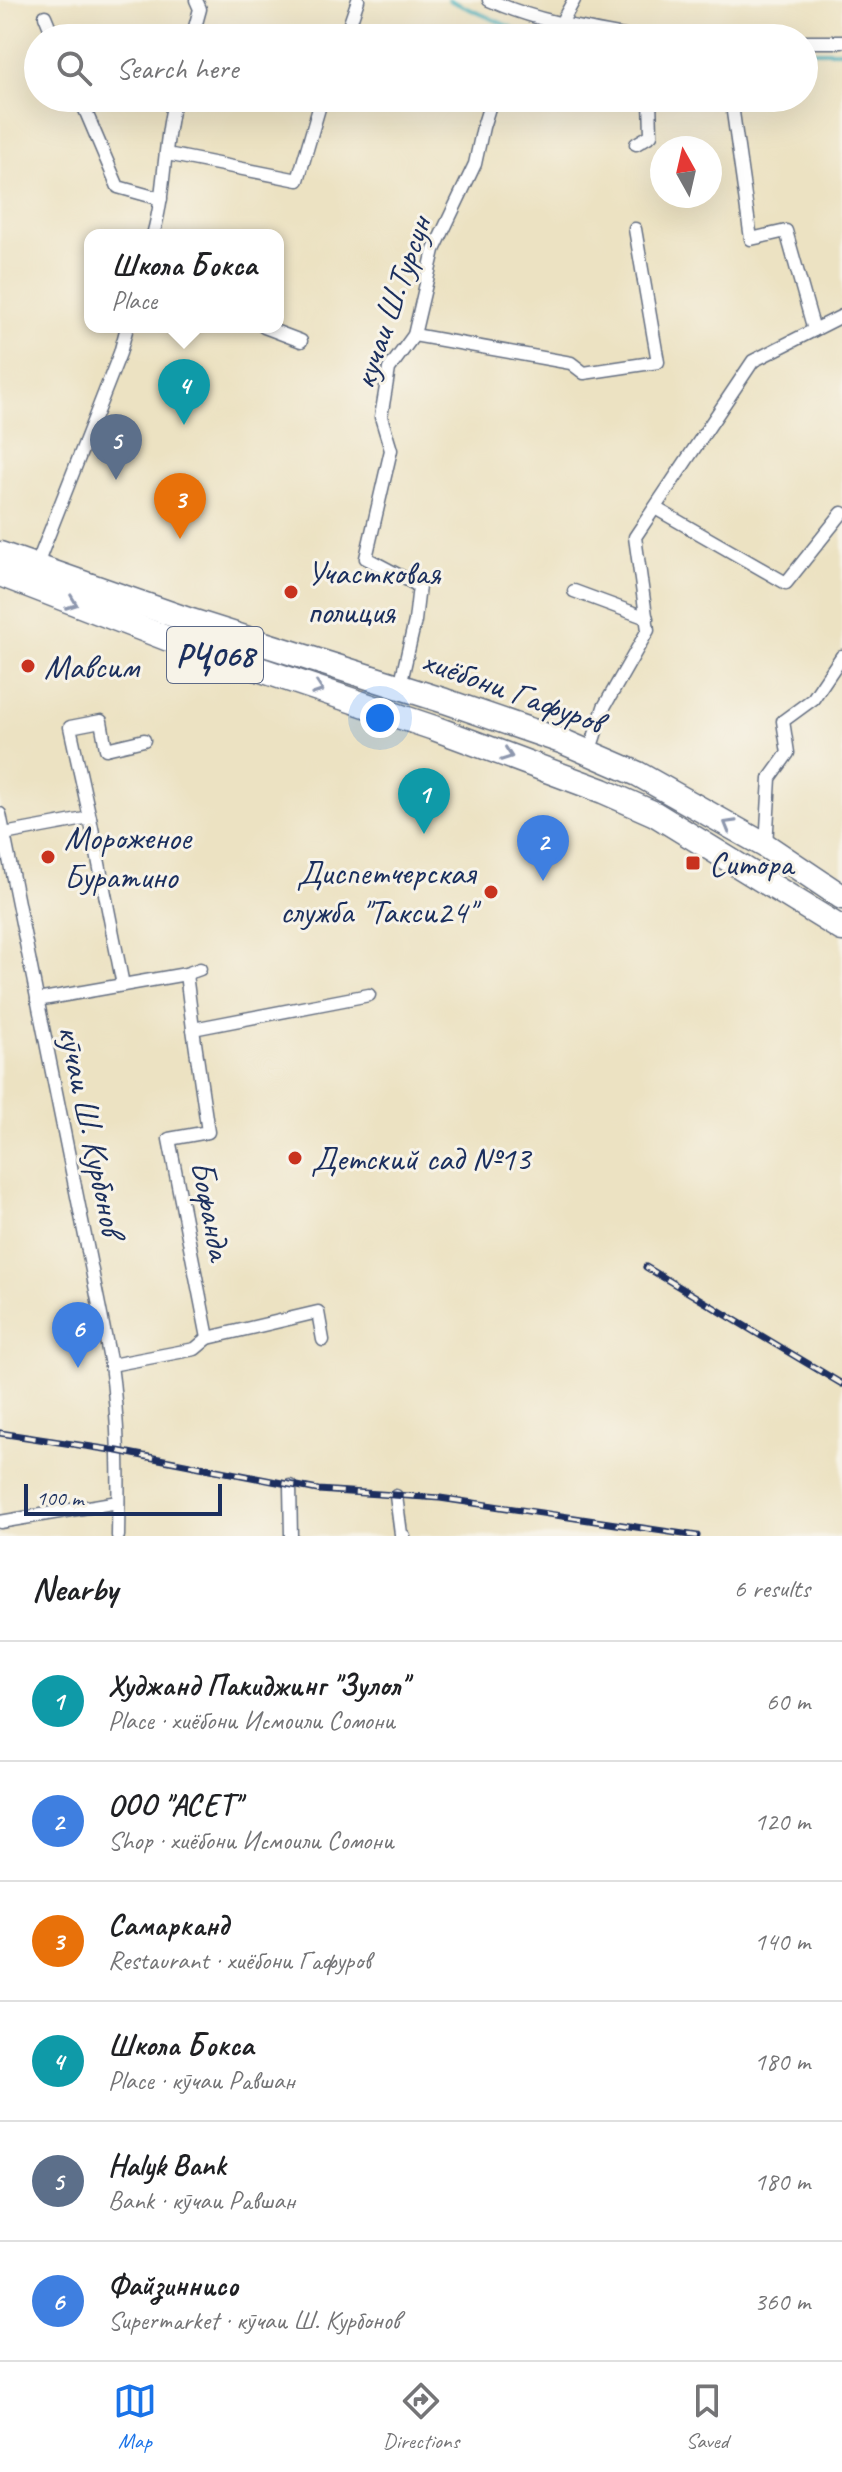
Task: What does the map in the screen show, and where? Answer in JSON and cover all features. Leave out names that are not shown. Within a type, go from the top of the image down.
[{"type":"highway","name":"хиёбони Гафуров","points":[[0,554],[191,621],[445,701],[589,753],[638,774],[766,846],[842,897]]},
{"type":"highway","name":"РҶ068","points":[[0,574],[166,638],[557,773],[655,814],[842,929]]},
{"type":"highway","points":[[434,728],[445,701]]},
{"type":"street","points":[[196,0],[200,9],[196,24]]},
{"type":"street","points":[[350,24],[358,0]]},
{"type":"street","points":[[489,0],[539,24]]},
{"type":"street","points":[[558,24],[574,0]]},
{"type":"street","points":[[45,16],[48,24]]},
{"type":"street","points":[[818,42],[842,42]]},
{"type":"street","points":[[86,112],[118,187],[161,199]]},
{"type":"street","points":[[154,229],[172,112]]},
{"type":"street","points":[[167,154],[298,180],[318,112]]},
{"type":"street","name":"кучаи Ш.Турсун","points":[[400,686],[415,621],[419,586],[366,558],[391,450],[381,417],[389,369],[414,335],[434,250],[475,164],[488,112]]},
{"type":"street","points":[[636,144],[651,135],[650,112]]},
{"type":"street","points":[[733,112],[751,239],[786,231],[814,330]]},
{"type":"street","points":[[414,335],[571,363],[584,373],[658,362],[635,229]]},
{"type":"street","points":[[589,753],[604,707],[648,624],[635,537],[753,361],[842,316]]},
{"type":"street","points":[[36,567],[125,333]]},
{"type":"street","points":[[280,333],[301,341]]},
{"type":"street","points":[[655,508],[786,583],[842,513]]},
{"type":"street","points":[[574,591],[648,624]]},
{"type":"street","points":[[766,846],[770,778],[788,753],[783,721],[813,699],[842,656]]},
{"type":"street","points":[[123,985],[70,727],[101,721],[106,749],[144,740]]},
{"type":"street","name":"кӯчаи Ш. Курбонов","points":[[0,814],[111,1365],[116,1397],[118,1536]]},
{"type":"street","points":[[4,834],[90,818]]},
{"type":"street","points":[[37,1000],[200,969]]},
{"type":"street","name":"Бофанда","points":[[186,974],[208,1132],[169,1139],[208,1338]]},
{"type":"street","points":[[193,1029],[369,995]]},
{"type":"street","points":[[111,1365],[195,1349],[208,1338],[318,1312],[323,1340]]},
{"type":"street","points":[[290,1486],[291,1536]]},
{"type":"street","points":[[396,1496],[401,1534],[404,1536]]},
{"type":"street","points":[[0,1522],[118,1502]]},
{"type":"waterway","points":[[449,0],[504,24]]},
{"type":"waterway","points":[[818,51],[842,51]]},
{"type":"railway","points":[[646,1267],[842,1384]]},
{"type":"railway","points":[[0,1433],[118,1451],[318,1490],[440,1498],[697,1536]]},
{"type":"place","name":"Школа Бокса","points":[[184,425]]},
{"type":"place","name":"Halyk Bank","points":[[116,480]]},
{"type":"place","name":"Самарканд","points":[[180,539]]},
{"type":"place","name":"Участковая полиция","points":[[291,592]]},
{"type":"place","name":"Мавсим","points":[[28,666]]},
{"type":"place","name":"Худжанд Пакиджинг \"Зулол\"","points":[[424,834]]},
{"type":"place","name":"Мороженое Буратино","points":[[48,857]]},
{"type":"place","name":"Ситора","points":[[693,863]]},
{"type":"place","name":"ООО \"АСЕТ\"","points":[[543,881]]},
{"type":"place","name":"Диспетчерская служба \"Такси24\"","points":[[491,892]]},
{"type":"place","name":"Детский сад №13","points":[[295,1158]]},
{"type":"place","name":"Файзиннисо","points":[[78,1368]]}]
